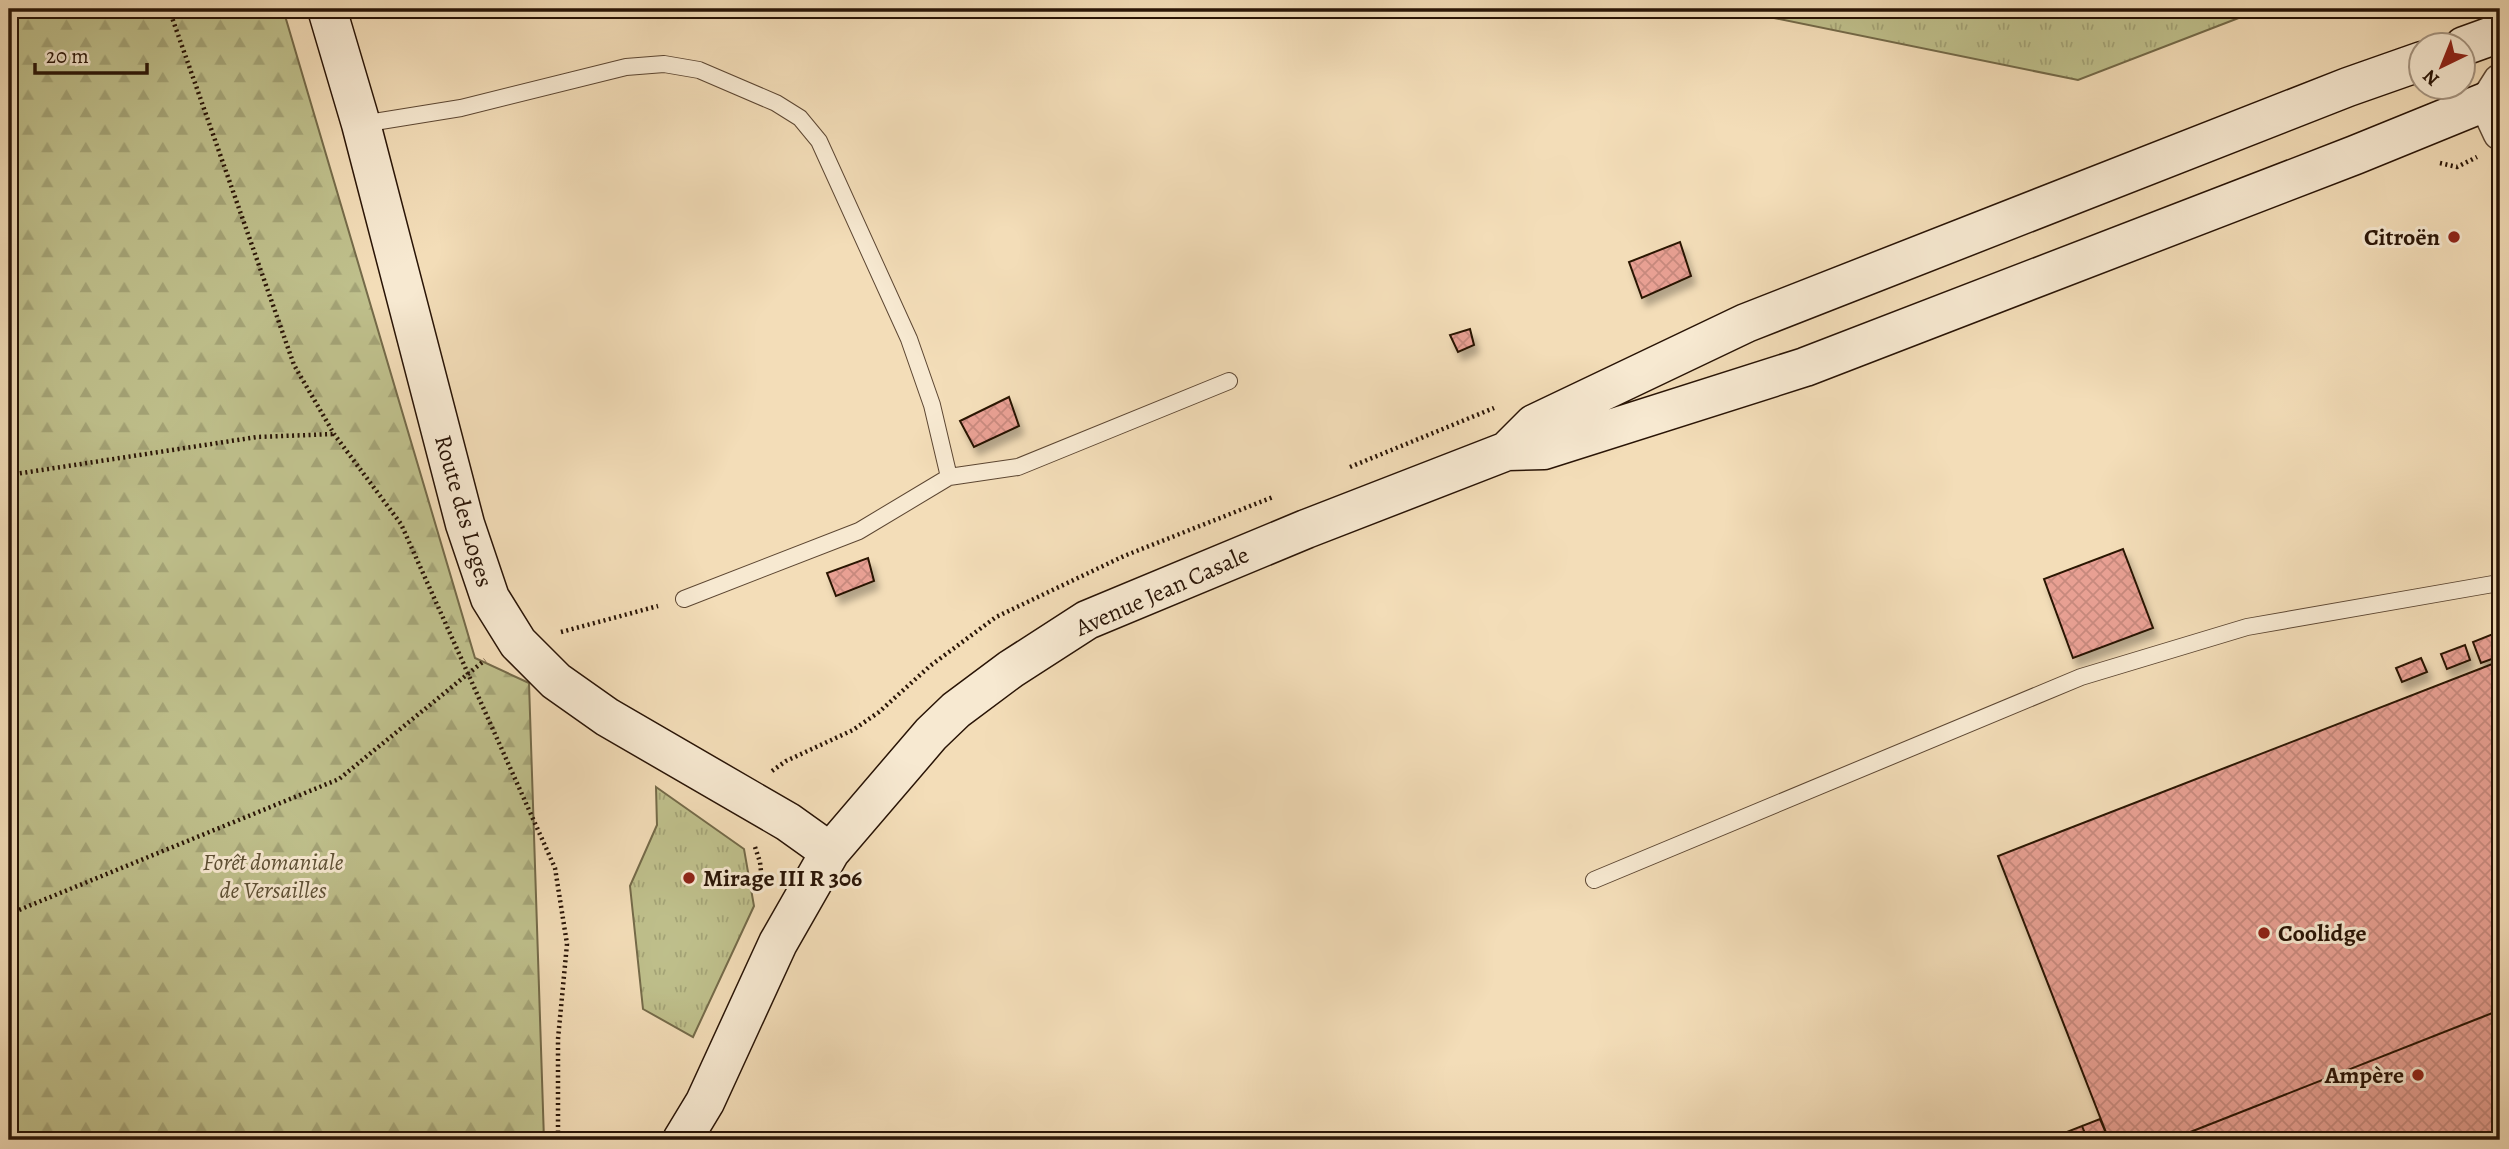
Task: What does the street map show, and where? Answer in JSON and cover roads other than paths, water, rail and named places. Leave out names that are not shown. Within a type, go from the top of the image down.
[{"type":"main road","name":"Route des Loges","points":[[327,9],[361,124],[473,550],[490,598],[518,643],[556,681],[607,718],[788,822],[830,852]]},
{"type":"main road","points":[[2478,41],[2500,33]]},
{"type":"main road","points":[[1507,451],[1534,424],[1746,323],[2408,66]]},
{"type":"main road","points":[[1507,451],[1544,450],[1805,367],[2497,103]]},
{"type":"main road","name":"Avenue Jean Casale","points":[[692,1140],[705,1102],[778,943],[830,852],[931,734],[956,710],[1011,668],[1087,620],[1306,529],[1507,451]]},
{"type":"main road","name":"Avenue Jean Casale","points":[[682,1140],[705,1102]]},
{"type":"lane","points":[[361,124],[461,108],[626,67],[664,64],[699,70],[776,103],[800,118],[819,141],[909,339],[932,405],[949,477]]},
{"type":"lane","points":[[684,599],[859,531],[949,477],[1018,467],[1229,381]]},
{"type":"lane","points":[[1594,880],[2081,677],[2247,627],[2493,584],[2500,586]]},
{"type":"place","name":"Citroën","points":[[2454,237]]},
{"type":"place","name":"Mirage III R 306","points":[[689,878]]},
{"type":"place","name":"Coolidge","points":[[2264,933]]},
{"type":"place","name":"Ampère","points":[[2418,1075]]},
{"type":"park label","name":"Forêt domaniale de Versailles","points":[[273,876]]}]
